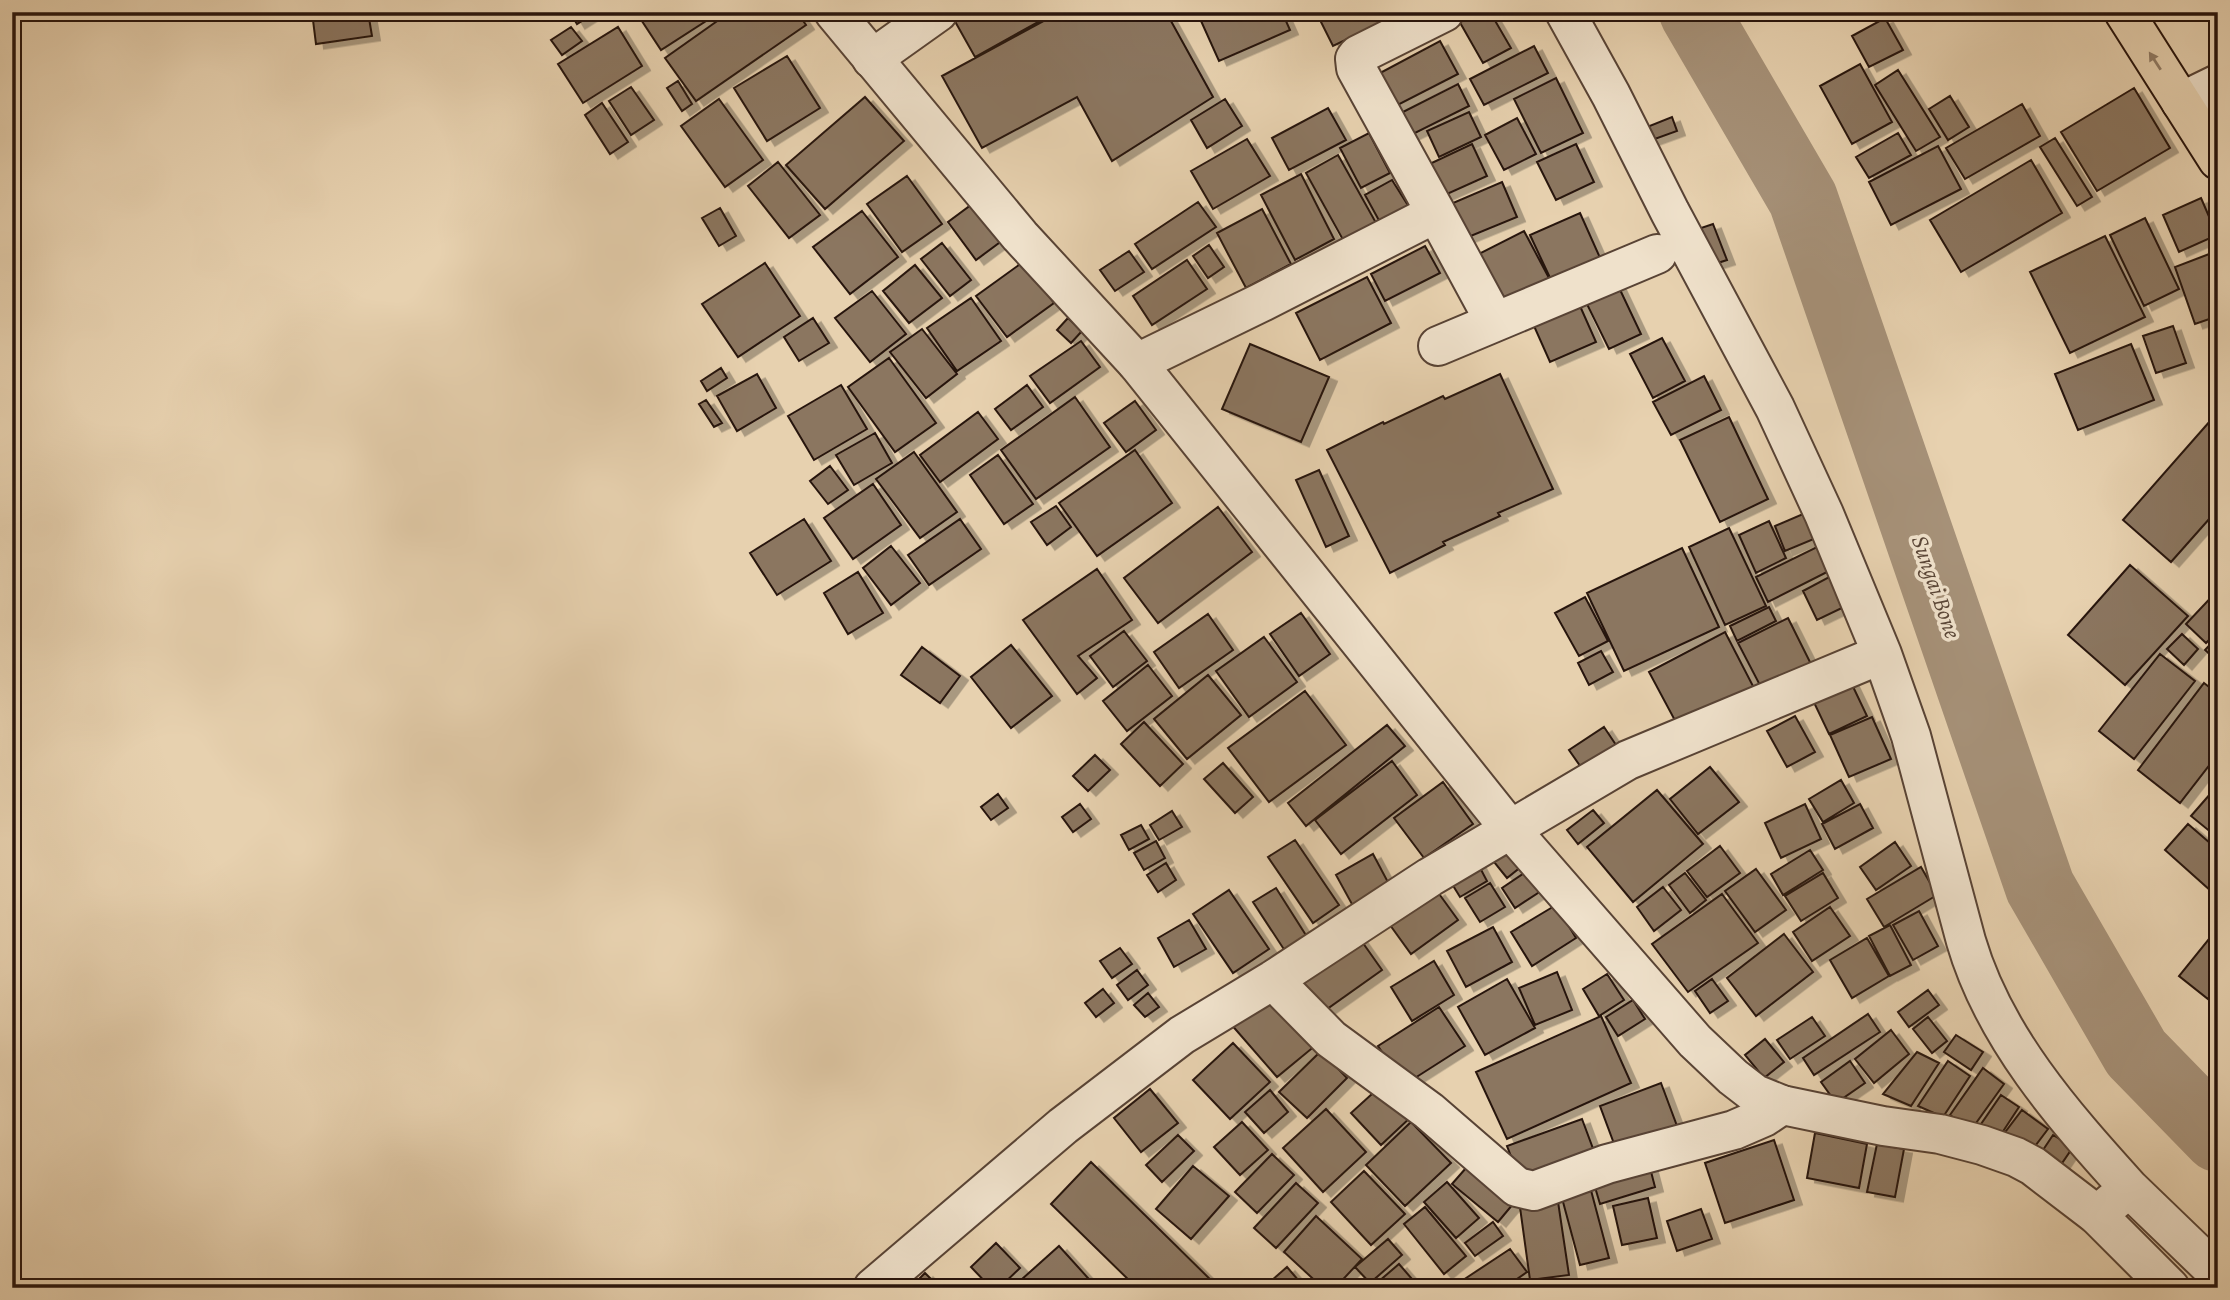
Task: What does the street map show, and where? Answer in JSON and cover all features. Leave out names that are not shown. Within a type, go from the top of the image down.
[{"type":"highway","points":[[2124,12],[2218,160]]},
{"type":"street","points":[[834,12],[1020,236],[1137,363],[1510,829],[1695,1041],[1755,1094],[1782,1105],[1883,1126],[1940,1134],[2016,1157],[2057,1182],[2097,1215],[2170,1288]]},
{"type":"street","points":[[872,59],[938,12]]},
{"type":"street","points":[[1444,12],[1359,55],[1355,59],[1356,68],[1495,322]]},
{"type":"street","points":[[1565,12],[1775,408],[1824,514],[1882,654],[1911,736],[1966,941],[1987,999],[2013,1042],[2076,1130],[2129,1188],[2213,1269]]},
{"type":"street","points":[[2181,102],[2218,84]]},
{"type":"street","points":[[1137,363],[1436,213]]},
{"type":"street","points":[[1438,346],[1657,254]]},
{"type":"street","points":[[873,1288],[1063,1126],[1182,1035],[1430,877],[1628,760],[1882,654]]},
{"type":"street","points":[[1273,979],[1331,1039],[1429,1111],[1517,1188],[1534,1191],[1607,1164],[1734,1130],[1764,1117],[1782,1105]]},
{"type":"street","points":[[2097,1215],[2129,1188]]},
{"type":"building","points":[[312,12],[368,12],[372,36],[316,44]]},
{"type":"building","points":[[570,12],[596,12],[577,24]]},
{"type":"building","points":[[636,12],[720,12],[661,50]]},
{"type":"building","points":[[730,12],[797,12],[806,25],[696,101],[665,58]]},
{"type":"building","points":[[958,12],[1056,12],[975,57],[952,16]]},
{"type":"building","points":[[1060,12],[1166,12],[1213,97],[1112,161],[1077,97],[982,148],[942,76]]},
{"type":"building","points":[[1197,12],[1282,12],[1290,30],[1219,61]]},
{"type":"building","points":[[1316,12],[1404,12],[1333,46]]},
{"type":"building","points":[[1469,12],[1490,12],[1511,48],[1483,63],[1458,19]]},
{"type":"building","points":[[1885,18],[1903,50],[1869,67],[1852,36]]},
{"type":"building","points":[[571,27],[582,41],[562,55],[551,40]]},
{"type":"building","points":[[618,27],[642,66],[583,103],[558,64]]},
{"type":"building","points":[[1440,41],[1458,74],[1384,112],[1367,80]]},
{"type":"building","points":[[1534,46],[1548,73],[1484,105],[1470,79]]},
{"type":"building","points":[[787,56],[820,108],[767,141],[734,88]]},
{"type":"building","points":[[1860,64],[1892,122],[1852,144],[1820,86]]},
{"type":"building","points":[[1898,70],[1940,137],[1916,151],[1875,85]]},
{"type":"building","points":[[1556,78],[1583,133],[1541,153],[1514,99]]},
{"type":"building","points":[[678,81],[692,104],[682,111],[667,88]]},
{"type":"building","points":[[1458,84],[1469,106],[1403,139],[1393,117]]},
{"type":"building","points":[[631,87],[654,120],[631,135],[609,101]]},
{"type":"building","points":[[2134,88],[2170,148],[2097,191],[2061,132]]},
{"type":"building","points":[[1950,96],[1969,127],[1948,140],[1929,109]]},
{"type":"building","points":[[865,97],[904,141],[825,209],[786,165]]},
{"type":"building","points":[[719,99],[763,160],[725,187],[681,126]]},
{"type":"building","points":[[1225,99],[1242,126],[1207,148],[1191,120]]},
{"type":"building","points":[[602,103],[628,142],[610,154],[585,115]]},
{"type":"building","points":[[2022,104],[2040,136],[1965,179],[1946,148]]},
{"type":"building","points":[[1328,108],[1346,140],[1289,170],[1272,138]]},
{"type":"building","points":[[1469,112],[1481,137],[1439,157],[1427,131]]},
{"type":"building","points":[[1672,117],[1677,131],[1652,140],[1647,127]]},
{"type":"building","points":[[1517,118],[1536,154],[1504,170],[1485,135]]},
{"type":"building","points":[[1369,133],[1390,173],[1361,188],[1340,148]]},
{"type":"building","points":[[1898,133],[1911,155],[1869,178],[1856,157]]},
{"type":"building","points":[[2055,138],[2092,197],[2077,206],[2040,147]]},
{"type":"building","points":[[1247,139],[1270,176],[1213,209],[1191,171]]},
{"type":"building","points":[[1472,144],[1487,176],[1436,199],[1421,168]]},
{"type":"building","points":[[1576,144],[1594,182],[1556,200],[1537,162]]},
{"type":"building","points":[[1938,146],[1961,189],[1891,225],[1869,182]]},
{"type":"building","points":[[1338,155],[1380,230],[1347,247],[1306,173]]},
{"type":"building","points":[[2031,160],[2062,213],[1961,272],[1930,220]]},
{"type":"building","points":[[778,162],[820,215],[789,238],[748,186]]},
{"type":"building","points":[[1301,174],[1334,239],[1295,260],[1261,195]]},
{"type":"building","points":[[907,176],[942,224],[902,252],[867,204]]},
{"type":"building","points":[[1392,180],[1409,207],[1381,224],[1365,195]]},
{"type":"building","points":[[1502,182],[1517,217],[1461,240],[1446,206]]},
{"type":"building","points":[[2201,198],[2217,235],[2179,252],[2163,215]]},
{"type":"building","points":[[975,202],[1003,240],[976,260],[948,222]]},
{"type":"building","points":[[1198,202],[1216,227],[1152,269],[1135,244]]},
{"type":"building","points":[[720,208],[736,236],[719,246],[702,218]]},
{"type":"building","points":[[1262,209],[1291,264],[1246,288],[1217,233]]},
{"type":"building","points":[[862,211],[898,257],[850,294],[813,247]]},
{"type":"building","points":[[1580,213],[1601,260],[1552,282],[1530,235]]},
{"type":"building","points":[[2145,218],[2179,289],[2144,306],[2110,235]]},
{"type":"building","points":[[1713,224],[1727,260],[1705,267],[1692,231]]},
{"type":"building","points":[[1524,231],[1549,278],[1493,306],[1469,259]]},
{"type":"building","points":[[2105,236],[2145,317],[2070,353],[2030,272]]},
{"type":"building","points":[[942,243],[971,280],[950,296],[921,259]]},
{"type":"building","points":[[1209,245],[1224,267],[1208,278],[1193,256]]},
{"type":"building","points":[[1425,246],[1440,273],[1385,301],[1371,274]]},
{"type":"building","points":[[1129,251],[1144,272],[1115,291],[1100,270]]},
{"type":"building","points":[[2217,251],[2218,316],[2195,324],[2175,267]]},
{"type":"building","points":[[1187,260],[1207,289],[1152,325],[1133,296]]},
{"type":"building","points":[[1023,262],[1054,303],[1007,337],[976,296]]},
{"type":"building","points":[[765,263],[800,316],[738,357],[702,304]]},
{"type":"building","points":[[915,265],[942,298],[909,323],[883,291]]},
{"type":"building","points":[[1367,277],[1391,323],[1320,360],[1296,313]]},
{"type":"building","points":[[1614,277],[1641,334],[1609,349],[1581,292]]},
{"type":"building","points":[[872,291],[906,334],[870,362],[835,318]]},
{"type":"building","points":[[1576,297],[1596,342],[1550,362],[1530,317]]},
{"type":"building","points":[[971,298],[1001,341],[957,371],[927,328]]},
{"type":"building","points":[[813,318],[829,343],[799,361],[784,337]]},
{"type":"building","points":[[1068,318],[1082,331],[1071,343],[1057,330]]},
{"type":"building","points":[[2173,326],[2186,363],[2156,373],[2143,336]]},
{"type":"building","points":[[922,329],[957,374],[926,398],[890,352]]},
{"type":"building","points":[[1662,338],[1685,381],[1653,398],[1630,354]]},
{"type":"building","points":[[1081,341],[1100,367],[1050,403],[1030,376]]},
{"type":"building","points":[[1250,344],[1329,377],[1301,442],[1222,409]]},
{"type":"building","points":[[2131,344],[2154,400],[2078,430],[2055,374]]},
{"type":"building","points":[[889,358],[936,423],[895,452],[848,387]]},
{"type":"building","points":[[721,368],[727,378],[707,391],[701,381]]},
{"type":"building","points":[[757,374],[776,408],[737,431],[717,396]]},
{"type":"building","points":[[1500,374],[1553,489],[1498,513],[1500,516],[1443,542],[1445,545],[1390,573],[1327,450],[1383,422],[1384,424],[1443,396],[1445,399]]},
{"type":"building","points":[[1704,376],[1721,410],[1671,435],[1653,402]]},
{"type":"building","points":[[841,385],[867,429],[814,460],[788,416]]},
{"type":"building","points":[[1027,385],[1043,407],[1011,430],[995,409]]},
{"type":"building","points":[[1075,397],[1110,447],[1036,499],[1001,450]]},
{"type":"building","points":[[706,400],[722,423],[714,427],[699,404]]},
{"type":"building","points":[[1135,401],[1156,430],[1126,452],[1104,423]]},
{"type":"building","points":[[978,412],[998,439],[940,482],[920,455]]},
{"type":"building","points":[[2218,412],[2218,509],[2171,562],[2123,520]]},
{"type":"building","points":[[1729,417],[1768,499],[1720,522],[1680,440]]},
{"type":"building","points":[[875,433],[892,463],[854,485],[836,455]]},
{"type":"building","points":[[1135,450],[1172,503],[1097,556],[1059,503]]},
{"type":"building","points":[[914,452],[957,512],[920,538],[876,479]]},
{"type":"building","points":[[998,455],[1033,504],[1004,524],[970,475]]},
{"type":"building","points":[[830,466],[848,490],[828,504],[810,481]]},
{"type":"building","points":[[1319,470],[1349,536],[1326,547],[1296,480]]},
{"type":"building","points":[[873,484],[901,525],[853,559],[824,518]]},
{"type":"building","points":[[1056,506],[1071,527],[1047,545],[1031,522]]},
{"type":"building","points":[[1218,507],[1252,552],[1158,623],[1124,578]]},
{"type":"building","points":[[1810,511],[1821,536],[1785,551],[1775,526]]},
{"type":"building","points":[[804,519],[831,561],[777,595],[750,553]]},
{"type":"building","points":[[960,519],[981,549],[929,585],[908,555]]},
{"type":"building","points":[[1769,521],[1786,558],[1756,573],[1739,535]]},
{"type":"building","points":[[1729,528],[1766,606],[1725,625],[1689,547]]},
{"type":"building","points":[[891,546],[920,583],[891,605],[863,568]]},
{"type":"building","points":[[1817,547],[1829,571],[1768,602],[1756,577]]},
{"type":"building","points":[[1682,548],[1719,627],[1624,671],[1587,593]]},
{"type":"building","points":[[2130,565],[2188,616],[2125,685],[2068,635]]},
{"type":"building","points":[[1097,569],[1132,620],[1078,656],[1097,678],[1077,694],[1023,620]]},
{"type":"building","points":[[858,572],[883,613],[848,634],[824,593]]},
{"type":"building","points":[[1831,576],[1846,606],[1817,620],[1803,591]]},
{"type":"building","points":[[2218,590],[2218,631],[2206,643],[2186,624]]},
{"type":"building","points":[[1585,597],[1608,641],[1579,656],[1555,613]]},
{"type":"building","points":[[1769,607],[1776,621],[1737,641],[1730,626]]},
{"type":"building","points":[[1301,613],[1330,654],[1299,676],[1270,634]]},
{"type":"building","points":[[1208,614],[1233,650],[1179,688],[1154,652]]},
{"type":"building","points":[[1788,618],[1813,668],[1764,693],[1738,643]]},
{"type":"building","points":[[1124,631],[1147,661],[1113,687],[1090,656]]},
{"type":"building","points":[[1725,632],[1754,688],[1679,728],[1649,672]]},
{"type":"building","points":[[2182,634],[2198,649],[2184,665],[2167,649]]},
{"type":"building","points":[[2218,636],[2218,662],[2205,650]]},
{"type":"building","points":[[1264,637],[1297,682],[1249,717],[1216,671]]},
{"type":"building","points":[[1011,645],[1052,696],[1011,728],[971,677]]},
{"type":"building","points":[[922,647],[960,676],[940,703],[901,675]]},
{"type":"building","points":[[1601,651],[1613,672],[1589,685],[1578,663]]},
{"type":"building","points":[[2160,654],[2195,681],[2134,759],[2099,731]]},
{"type":"building","points":[[1148,665],[1172,696],[1127,731],[1103,701]]},
{"type":"building","points":[[1847,674],[1867,716],[1829,734],[1809,692]]},
{"type":"building","points":[[1208,675],[1241,715],[1187,759],[1154,719]]},
{"type":"building","points":[[2204,683],[2218,694],[2218,754],[2180,803],[2138,770]]},
{"type":"building","points":[[1305,691],[1346,745],[1269,802],[1228,748]]},
{"type":"building","points":[[1795,716],[1815,752],[1787,767],[1767,731]]},
{"type":"building","points":[[1872,717],[1891,759],[1849,777],[1830,735]]},
{"type":"building","points":[[1144,722],[1183,764],[1160,786],[1121,744]]},
{"type":"building","points":[[1387,725],[1405,746],[1306,826],[1288,803]]},
{"type":"building","points":[[1604,727],[1620,751],[1585,773],[1569,750]]},
{"type":"building","points":[[1095,755],[1110,770],[1088,791],[1073,776]]},
{"type":"building","points":[[1392,761],[1417,795],[1341,854],[1315,820]]},
{"type":"building","points":[[1223,763],[1253,797],[1235,813],[1204,779]]},
{"type":"building","points":[[1710,767],[1739,802],[1698,834],[1670,799]]},
{"type":"building","points":[[1841,780],[1854,803],[1823,822],[1809,799]]},
{"type":"building","points":[[1443,782],[1473,824],[1424,858],[1394,818]]},
{"type":"building","points":[[2218,785],[2218,838],[2191,816]]},
{"type":"building","points":[[1657,790],[1703,844],[1633,902],[1587,847]]},
{"type":"building","points":[[998,794],[1008,808],[991,820],[981,807]]},
{"type":"building","points":[[1080,804],[1091,819],[1073,832],[1062,817]]},
{"type":"building","points":[[1805,804],[1821,839],[1781,858],[1765,823]]},
{"type":"building","points":[[1860,804],[1873,828],[1835,849],[1822,824]]},
{"type":"building","points":[[1593,810],[1604,823],[1578,844],[1567,830]]},
{"type":"building","points":[[1172,811],[1182,827],[1159,840],[1150,825]]},
{"type":"building","points":[[2188,824],[2218,850],[2218,883],[2211,891],[2165,850]]},
{"type":"building","points":[[1141,825],[1149,839],[1129,850],[1121,835]]},
{"type":"building","points":[[1295,840],[1339,905],[1313,923],[1268,857]]},
{"type":"building","points":[[1156,841],[1165,858],[1144,870],[1134,853]]},
{"type":"building","points":[[1895,842],[1911,866],[1876,890],[1860,867]]},
{"type":"building","points":[[1720,846],[1740,873],[1707,897],[1687,871]]},
{"type":"building","points":[[1510,849],[1522,866],[1507,878],[1494,862]]},
{"type":"building","points":[[1810,850],[1823,870],[1783,895],[1771,874]]},
{"type":"building","points":[[1373,854],[1390,886],[1353,906],[1336,875]]},
{"type":"building","points":[[1477,862],[1487,881],[1460,897],[1449,879]]},
{"type":"building","points":[[1166,863],[1176,880],[1158,892],[1147,875]]},
{"type":"building","points":[[1921,867],[1937,895],[1884,927],[1867,899]]},
{"type":"building","points":[[1756,869],[1786,910],[1755,932],[1725,891]]},
{"type":"building","points":[[1527,871],[1541,891],[1515,908],[1502,888]]},
{"type":"building","points":[[1685,873],[1706,900],[1690,913],[1669,885]]},
{"type":"building","points":[[1823,873],[1838,898],[1801,921],[1785,896]]},
{"type":"building","points":[[1490,883],[1505,907],[1480,922],[1465,898]]},
{"type":"building","points":[[1663,887],[1681,910],[1654,931],[1637,907]]},
{"type":"building","points":[[1276,888],[1309,940],[1287,954],[1253,902]]},
{"type":"building","points":[[1229,890],[1269,949],[1233,973],[1193,914]]},
{"type":"building","points":[[1437,891],[1458,920],[1411,954],[1390,925]]},
{"type":"building","points":[[1722,894],[1758,943],[1688,992],[1652,944]]},
{"type":"building","points":[[1556,905],[1576,938],[1532,966],[1511,932]]},
{"type":"building","points":[[1830,907],[1850,936],[1812,961],[1793,932]]},
{"type":"building","points":[[1919,911],[1938,946],[1913,960],[1893,925]]},
{"type":"building","points":[[1189,920],[1206,949],[1174,967],[1158,938]]},
{"type":"building","points":[[1890,925],[1911,965],[1890,976],[1869,936]]},
{"type":"building","points":[[1493,927],[1512,962],[1466,987],[1447,951]]},
{"type":"building","points":[[2217,929],[2218,987],[2208,999],[2179,976]]},
{"type":"building","points":[[1784,934],[1813,972],[1756,1016],[1727,978]]},
{"type":"building","points":[[1358,936],[1382,970],[1320,1014],[1295,980]]},
{"type":"building","points":[[1867,938],[1889,976],[1852,998],[1830,960]]},
{"type":"building","points":[[1120,948],[1132,964],[1112,978],[1100,961]]},
{"type":"building","points":[[1434,961],[1454,995],[1412,1021],[1391,987]]},
{"type":"building","points":[[1137,970],[1148,985],[1128,1000],[1117,985]]},
{"type":"building","points":[[1557,972],[1572,1010],[1535,1025],[1519,988]]},
{"type":"building","points":[[1607,974],[1624,1000],[1599,1016],[1583,989]]},
{"type":"building","points":[[1507,979],[1535,1028],[1485,1055],[1458,1007]]},
{"type":"building","points":[[1712,979],[1728,1001],[1710,1013],[1695,991]]},
{"type":"building","points":[[1103,989],[1114,1003],[1096,1017],[1085,1003]]},
{"type":"building","points":[[1268,990],[1316,1045],[1277,1077],[1230,1023]]},
{"type":"building","points":[[1928,990],[1939,1005],[1909,1027],[1898,1012]]},
{"type":"building","points":[[1148,993],[1159,1007],[1145,1017],[1134,1005]]},
{"type":"building","points":[[1633,1000],[1645,1019],[1618,1036],[1606,1017]]},
{"type":"building","points":[[1439,1007],[1465,1046],[1404,1085],[1378,1046]]},
{"type":"building","points":[[1868,1014],[1880,1032],[1814,1075],[1803,1058]]},
{"type":"building","points":[[1601,1016],[1631,1083],[1507,1139],[1476,1072]]},
{"type":"building","points":[[1812,1017],[1825,1036],[1790,1059],[1777,1040]]},
{"type":"building","points":[[1928,1017],[1947,1041],[1932,1053],[1913,1029]]},
{"type":"building","points":[[1891,1030],[1909,1054],[1874,1083],[1855,1059]]},
{"type":"building","points":[[1956,1035],[1983,1052],[1971,1070],[1944,1052]]},
{"type":"building","points":[[1765,1039],[1784,1062],[1764,1078],[1745,1055]]},
{"type":"building","points":[[1233,1043],[1270,1082],[1230,1119],[1193,1080]]},
{"type":"building","points":[[1321,1051],[1347,1078],[1307,1118],[1279,1092]]},
{"type":"building","points":[[1917,1052],[1939,1063],[1911,1106],[1883,1094]]},
{"type":"building","points":[[1850,1061],[1865,1083],[1836,1103],[1821,1082]]},
{"type":"building","points":[[1948,1061],[1970,1076],[1943,1117],[1918,1106]]},
{"type":"building","points":[[1983,1068],[2004,1084],[1971,1130],[1950,1115]]},
{"type":"building","points":[[1661,1083],[1677,1126],[1616,1149],[1600,1106]]},
{"type":"building","points":[[1383,1084],[1412,1116],[1381,1145],[1351,1113]]},
{"type":"building","points":[[1150,1089],[1178,1123],[1141,1152],[1114,1118]]},
{"type":"building","points":[[1270,1090],[1288,1112],[1264,1133],[1245,1112]]},
{"type":"building","points":[[2001,1095],[2019,1107],[1998,1139],[1979,1127]]},
{"type":"building","points":[[1326,1109],[1366,1152],[1323,1192],[1283,1148]]},
{"type":"building","points":[[2022,1110],[2048,1129],[2029,1154],[2003,1135]]},
{"type":"building","points":[[1582,1119],[1595,1154],[1521,1182],[1507,1146]]},
{"type":"building","points":[[1242,1122],[1268,1150],[1240,1175],[1214,1147]]},
{"type":"building","points":[[1411,1122],[1451,1163],[1405,1206],[1366,1165]]},
{"type":"building","points":[[1815,1133],[1867,1144],[1859,1188],[1807,1178]]},
{"type":"building","points":[[1178,1135],[1194,1151],[1162,1182],[1146,1165]]},
{"type":"building","points":[[2053,1135],[2073,1147],[2056,1172],[2037,1159]]},
{"type":"building","points":[[1774,1140],[1794,1200],[1725,1223],[1705,1163]]},
{"type":"building","points":[[1877,1144],[1904,1149],[1895,1197],[1867,1192]]},
{"type":"building","points":[[1272,1154],[1294,1175],[1257,1213],[1235,1192]]},
{"type":"building","points":[[1473,1160],[1518,1198],[1498,1222],[1452,1184]]},
{"type":"building","points":[[1648,1160],[1655,1187],[1600,1204],[1592,1177]]},
{"type":"building","points":[[1091,1162],[1219,1288],[1137,1288],[1051,1204]]},
{"type":"building","points":[[1193,1166],[1229,1196],[1191,1239],[1156,1209]]},
{"type":"building","points":[[1364,1171],[1405,1214],[1371,1245],[1331,1202]]},
{"type":"building","points":[[1588,1179],[1609,1258],[1580,1265],[1559,1187]]},
{"type":"building","points":[[1447,1182],[1479,1218],[1456,1238],[1424,1202]]},
{"type":"building","points":[[1296,1183],[1318,1203],[1276,1248],[1254,1228]]},
{"type":"building","points":[[1557,1195],[1569,1275],[1530,1280],[1519,1200]]},
{"type":"building","points":[[1648,1198],[1657,1238],[1622,1245],[1613,1206]]},
{"type":"building","points":[[1425,1207],[1466,1256],[1444,1274],[1404,1224]]},
{"type":"building","points":[[1701,1209],[1712,1239],[1677,1251],[1667,1221]]},
{"type":"building","points":[[1316,1216],[1362,1259],[1335,1288],[1323,1288],[1284,1252]]},
{"type":"building","points":[[1493,1222],[1503,1236],[1475,1256],[1465,1243]]},
{"type":"building","points":[[1388,1239],[1402,1255],[1370,1283],[1355,1267]]},
{"type":"building","points":[[996,1243],[1020,1268],[999,1288],[991,1288],[971,1267]]},
{"type":"building","points":[[1059,1246],[1097,1288],[1012,1288]]},
{"type":"building","points":[[1510,1249],[1527,1272],[1504,1288],[1455,1288],[1454,1286]]},
{"type":"building","points":[[1399,1264],[1419,1287],[1371,1288]]},
{"type":"building","points":[[1287,1267],[1305,1288],[1263,1288]]},
{"type":"building","points":[[925,1273],[940,1288],[910,1288]]},
{"type":"waterway","name":"Sungai Bone","points":[[1694,12],[1803,199],[2040,887],[2136,1053],[2218,1137]]}]
